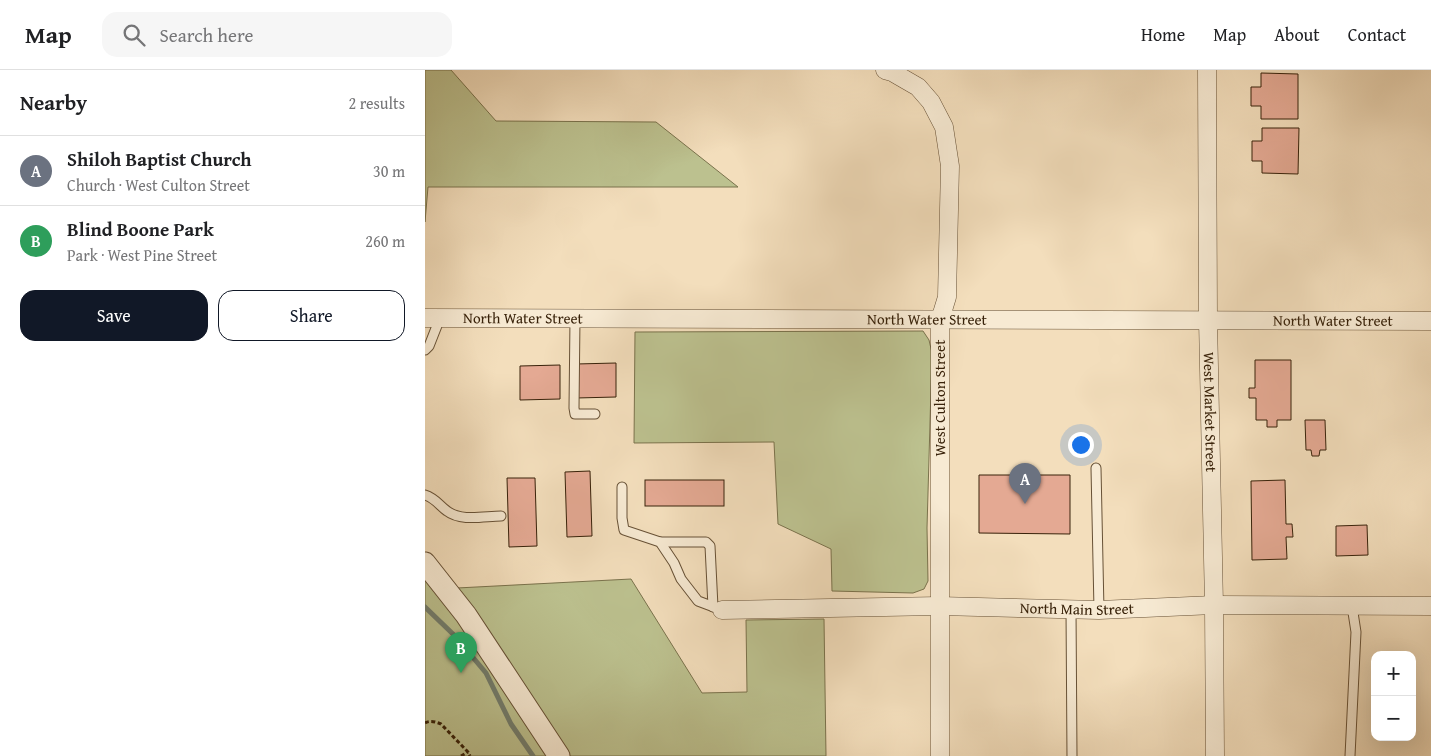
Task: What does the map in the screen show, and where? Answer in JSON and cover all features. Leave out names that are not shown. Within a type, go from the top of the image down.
[{"type":"street","name":"West Culton Street","points":[[885,70],[893,72],[918,87],[931,102],[944,126],[950,166],[947,298],[939,320],[940,756]]},
{"type":"street","name":"West Market Street","points":[[1207,70],[1208,320],[1215,605],[1215,756]]},
{"type":"street","name":"North Water Street","points":[[432,318],[1431,321]]},
{"type":"street","points":[[425,563],[466,615],[559,756]]},
{"type":"street","name":"North Main Street","points":[[718,608],[939,606],[1099,610],[1215,605],[1431,606]]},
{"type":"lane","points":[[425,350],[429,346],[432,318]]},
{"type":"lane","points":[[575,319],[575,414],[595,414]]},
{"type":"lane","points":[[1096,468],[1099,610]]},
{"type":"lane","points":[[622,487],[624,530],[660,542],[706,542],[710,546],[718,608],[698,601],[681,580],[674,563],[660,542]]},
{"type":"lane","points":[[425,495],[439,503],[448,512],[464,517],[501,516]]},
{"type":"lane","points":[[1350,756],[1356,632],[1352,606]]},
{"type":"lane","points":[[1071,609],[1072,756]]},
{"type":"path","points":[[425,723],[428,721],[441,724],[469,754],[461,756]]},
{"type":"green space","points":[[425,70],[451,70],[496,121],[656,122],[738,187],[428,187],[425,222]]},
{"type":"green space","points":[[923,331],[929,340],[932,353],[927,528],[928,581],[924,589],[913,593],[832,591],[831,549],[778,524],[774,442],[634,443],[635,332]]},
{"type":"green space","points":[[425,577],[471,634],[551,756],[425,756]]},
{"type":"green space","points":[[631,579],[702,693],[747,692],[746,620],[824,619],[826,756],[570,756],[457,588]]},
{"type":"building","points":[[1261,73],[1298,74],[1298,119],[1261,119],[1261,106],[1251,106],[1251,87],[1261,87]]},
{"type":"building","points":[[1262,128],[1299,128],[1298,174],[1262,173],[1262,161],[1252,161],[1252,141],[1262,141]]},
{"type":"building","points":[[1255,360],[1291,360],[1291,420],[1277,420],[1277,427],[1267,427],[1267,420],[1256,420],[1256,398],[1249,398],[1249,388],[1255,388]]},
{"type":"building","points":[[616,363],[616,397],[576,398],[576,364]]},
{"type":"building","points":[[560,365],[560,399],[520,400],[520,366]]},
{"type":"building","points":[[1305,420],[1325,420],[1326,450],[1320,450],[1319,456],[1312,456],[1311,450],[1306,450]]},
{"type":"building","points":[[590,471],[592,536],[567,537],[565,472]]},
{"type":"building","points":[[979,475],[1070,475],[1070,534],[979,533]]},
{"type":"building","points":[[507,478],[535,478],[537,546],[509,547]]},
{"type":"building","points":[[645,480],[724,480],[724,506],[645,506]]},
{"type":"building","points":[[1285,480],[1286,524],[1292,524],[1293,537],[1286,537],[1287,559],[1252,560],[1251,481]]},
{"type":"building","points":[[1367,525],[1368,555],[1336,556],[1336,526]]},
{"type":"waterway","points":[[425,607],[455,636],[486,673],[511,724],[533,756]]},
{"type":"place","name":"Shiloh Baptist Church","points":[[1025,504]]},
{"type":"place","name":"Blind Boone Park","points":[[461,673]]}]
